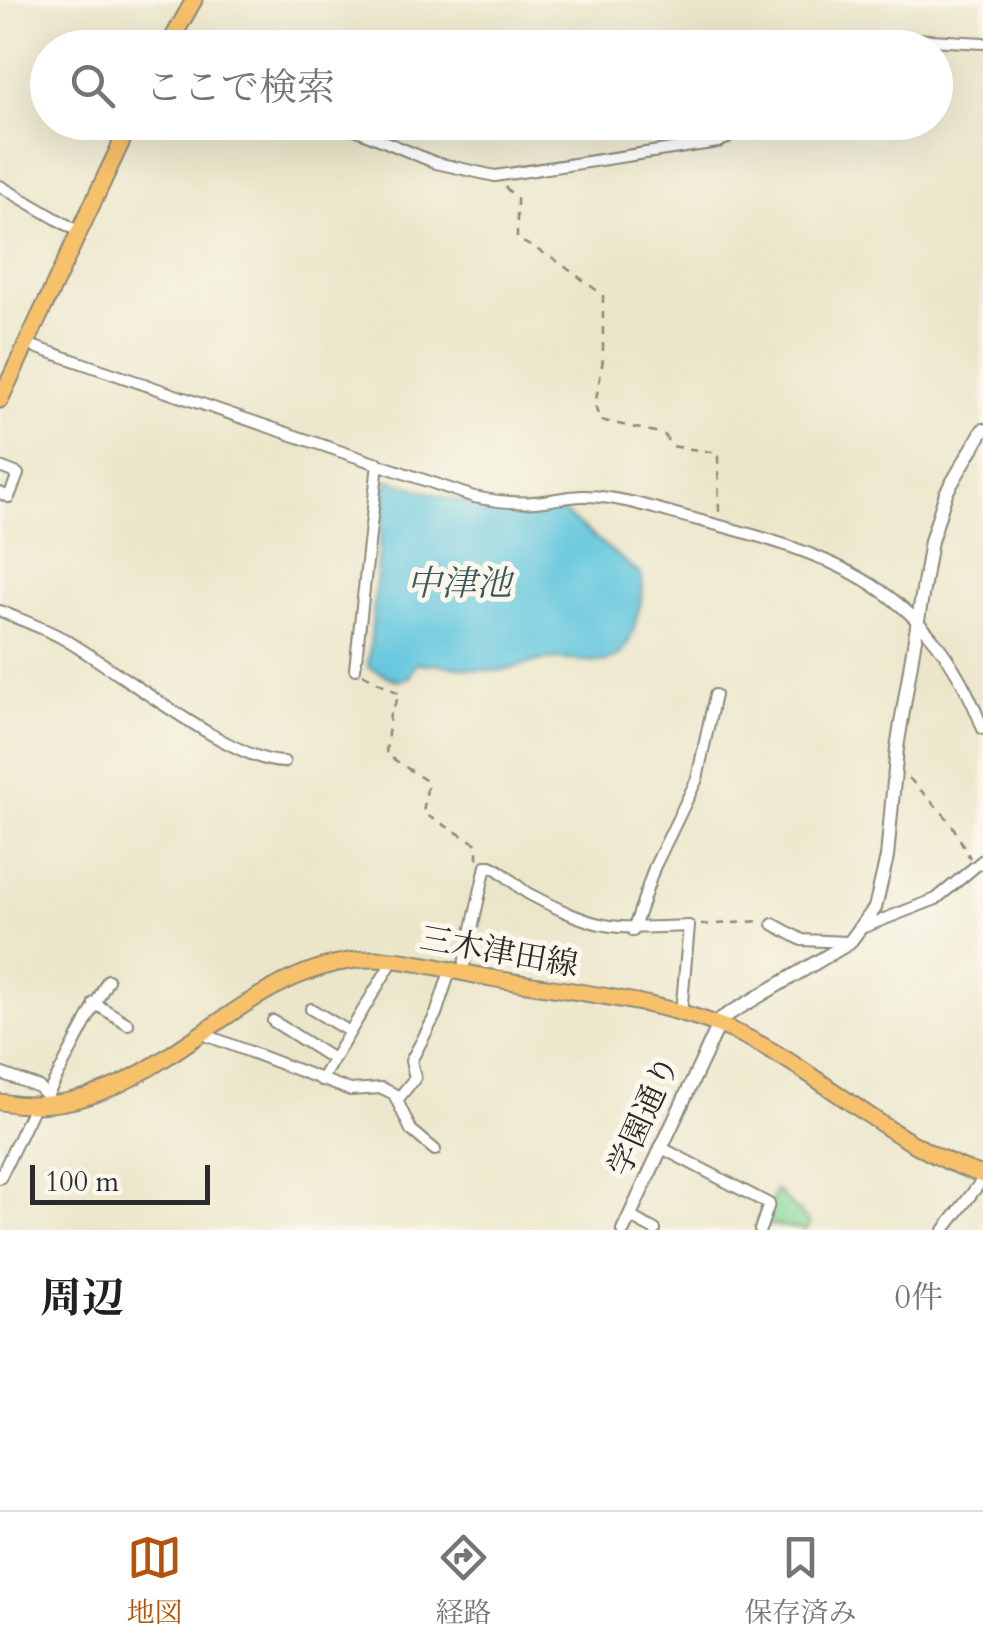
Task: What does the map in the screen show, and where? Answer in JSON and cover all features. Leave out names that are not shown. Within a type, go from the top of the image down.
[{"type":"main road","points":[[177,30],[194,0]]},
{"type":"main road","points":[[0,400],[122,140]]},
{"type":"main road","name":"三木津田線","points":[[0,1102],[34,1106],[49,1100],[106,1093],[142,1076],[292,977],[361,959],[456,972],[680,1014],[741,1034],[938,1159],[983,1177]]},
{"type":"street","points":[[953,41],[983,43]]},
{"type":"street","points":[[382,140],[436,162],[495,176],[722,140]]},
{"type":"street","points":[[0,186],[79,232]]},
{"type":"street","points":[[26,344],[474,497],[520,503],[598,497],[719,526],[869,579],[917,619],[963,677],[983,729]]},
{"type":"street","points":[[716,1026],[729,1010],[849,942],[864,927],[884,880],[895,769],[917,619],[937,518],[958,469],[983,430]]},
{"type":"street","points":[[354,669],[378,463]]},
{"type":"street","points":[[0,467],[18,474],[9,497],[0,493]]},
{"type":"street","points":[[0,612],[62,638],[224,741],[268,762],[284,762]]},
{"type":"street","points":[[634,931],[654,868],[697,779],[715,695]]},
{"type":"street","points":[[864,927],[936,900],[983,860]]},
{"type":"street","points":[[397,1100],[415,1078],[410,1061],[456,972],[486,866],[495,867],[527,893],[598,927],[634,931],[689,926],[680,1014]]},
{"type":"street","points":[[773,924],[802,940],[849,942]]},
{"type":"street","points":[[321,1080],[392,962]]},
{"type":"street","points":[[0,1073],[49,1100],[108,980]]},
{"type":"street","points":[[94,1003],[128,1024]]},
{"type":"street","points":[[311,1009],[350,1032]]},
{"type":"street","points":[[273,1022],[333,1059]]},
{"type":"street","name":"学園通り","points":[[626,1223],[716,1026]]},
{"type":"street","points":[[203,1034],[350,1090],[382,1088],[397,1100],[411,1130],[435,1150]]},
{"type":"street","points":[[0,1178],[34,1106]]},
{"type":"street","points":[[660,1147],[769,1204],[760,1230]]},
{"type":"street","points":[[944,1230],[983,1177]]},
{"type":"street","points":[[626,1223],[655,1230]]},
{"type":"path","points":[[495,176],[517,199],[517,240],[553,258],[603,295],[602,359],[595,406],[600,420],[664,434],[670,446],[718,452],[719,526]]},
{"type":"path","points":[[354,669],[400,694],[390,714],[386,754],[430,786],[423,813],[477,844],[474,858],[486,866]]},
{"type":"path","points":[[895,769],[918,785],[941,810],[962,839],[972,868]]},
{"type":"path","points":[[689,926],[744,918],[773,924]]},
{"type":"green space","points":[[776,1190],[810,1223],[806,1230],[764,1224]]},
{"type":"water","name":"中津池","points":[[386,479],[492,507],[558,508],[641,575],[640,603],[624,650],[607,661],[554,659],[501,670],[416,664],[409,677],[398,681],[368,667]]}]
